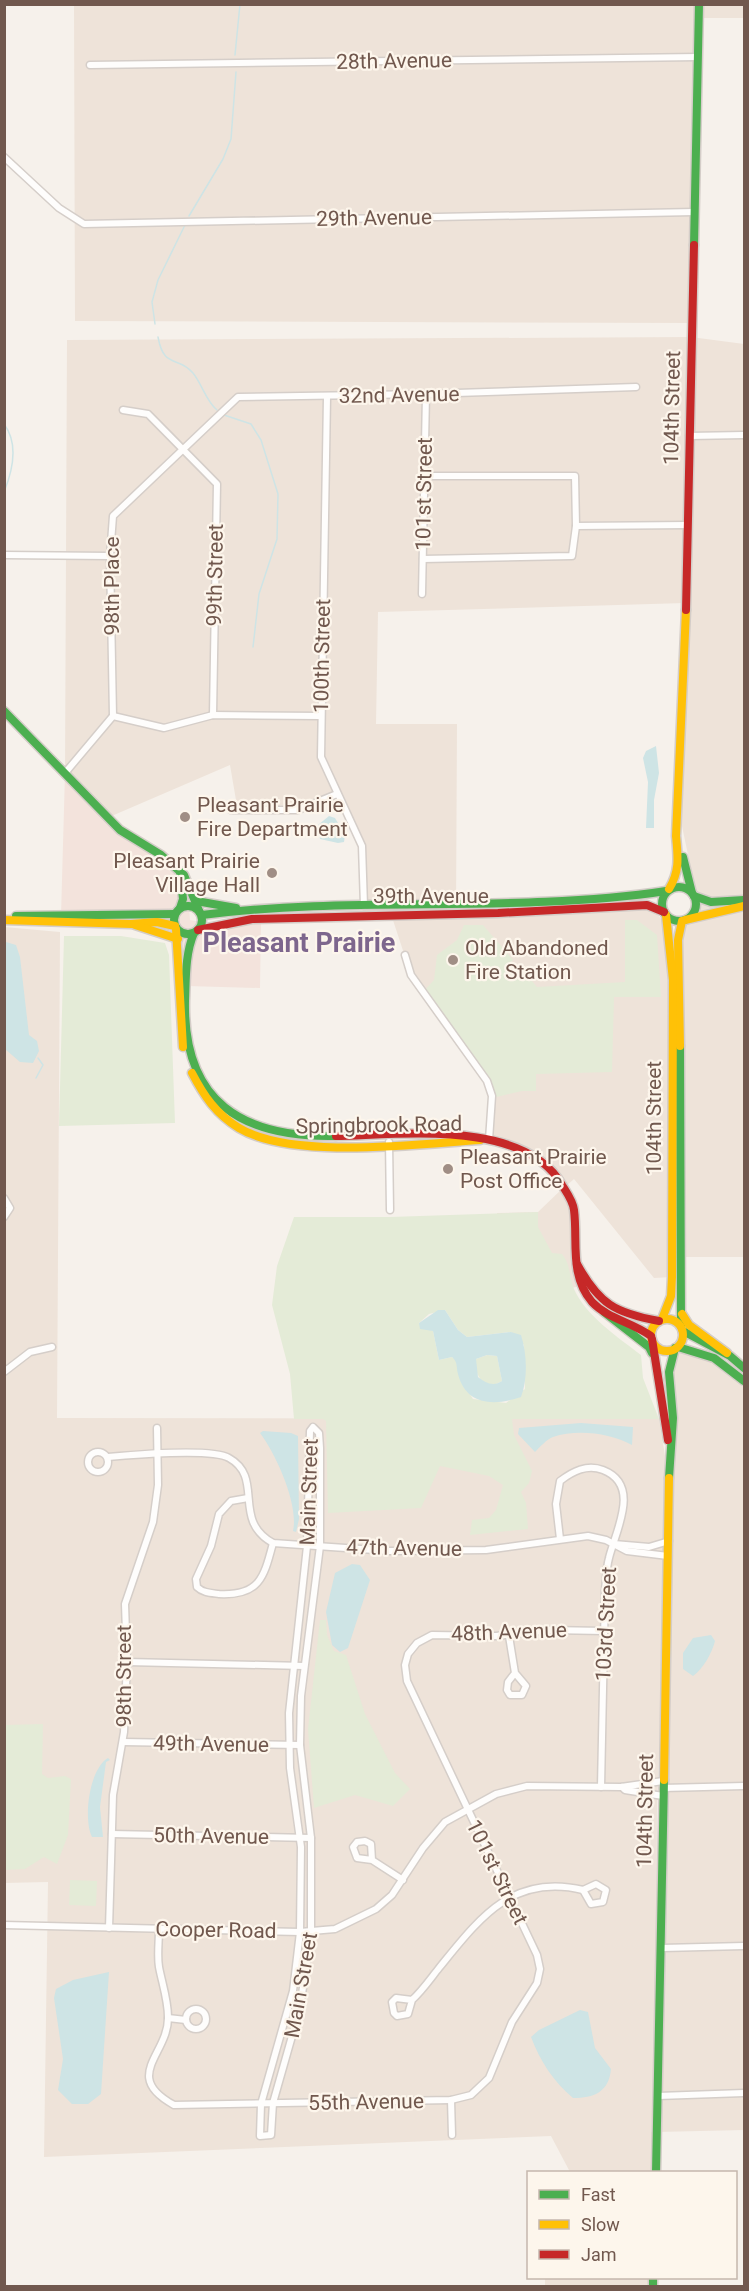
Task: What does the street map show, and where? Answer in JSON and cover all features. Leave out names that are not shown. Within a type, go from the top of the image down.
[{"type":"main road","name":"104th Street","points":[[668,890],[677,876],[679,866],[676,836],[679,812],[688,525],[699,4]]},
{"type":"main road","points":[[4,711],[120,830],[161,855],[180,872],[188,881],[201,914],[196,932],[185,934],[157,921],[132,924],[4,918]]},
{"type":"main road","name":"104th Street","points":[[679,812],[683,860],[693,894]]},
{"type":"main road","points":[[176,928],[177,911],[183,899],[180,872]]},
{"type":"main road","points":[[744,900],[711,902],[678,886],[668,890],[662,902],[665,914],[683,920],[744,906]]},
{"type":"main road","name":"39th Avenue","points":[[196,932],[252,919],[595,905],[668,890]]},
{"type":"main road","points":[[683,920],[693,912],[693,894]]},
{"type":"main road","points":[[196,901],[213,906],[249,909]]},
{"type":"main road","name":"39th Avenue","points":[[201,914],[249,909],[364,906],[647,905],[665,914]]},
{"type":"main road","points":[[4,918],[177,911],[189,906],[201,914]]},
{"type":"main road","name":"104th Street","points":[[661,1320],[671,1296],[672,1265],[673,980],[665,914]]},
{"type":"main road","name":"104th Street","points":[[682,1329],[678,940],[683,920]]},
{"type":"main road","points":[[132,924],[163,932],[178,939]]},
{"type":"main road","name":"Springbrook Road","points":[[176,928],[184,1050],[199,1086],[220,1112],[247,1132],[281,1144],[302,1146],[489,1140]]},
{"type":"main road","name":"Springbrook Road","points":[[196,932],[188,948],[188,1048],[198,1074],[221,1104],[243,1120],[275,1134],[302,1137],[466,1134],[512,1145],[539,1159],[559,1177],[573,1204],[577,1275],[582,1286],[604,1312],[641,1328],[652,1337]]},
{"type":"main road","name":"Springbrook Road","points":[[576,1260],[597,1297],[613,1311],[661,1320]]},
{"type":"main road","points":[[604,1312],[649,1347],[653,1356]]},
{"type":"main road","points":[[681,1312],[689,1324],[744,1368]]},
{"type":"main road","points":[[727,1353],[695,1341],[673,1319],[661,1320],[653,1327],[652,1337],[663,1350],[676,1348],[714,1357],[728,1365],[744,1382]]},
{"type":"main road","points":[[676,1348],[682,1340],[682,1329]]},
{"type":"main road","name":"104th Street","points":[[652,1337],[653,1356],[670,1451]]},
{"type":"main road","name":"104th Street","points":[[656,2171],[670,1451],[673,1412],[668,1365],[676,1348]]},
{"type":"street","name":"28th Avenue","points":[[90,65],[698,57]]},
{"type":"street","name":"29th Avenue","points":[[4,157],[59,208],[84,224],[694,212]]},
{"type":"street","name":"32nd Avenue","points":[[182,449],[238,397],[327,397],[636,387]]},
{"type":"street","name":"101st Street","points":[[422,594],[426,394]]},
{"type":"street","name":"100th Street","points":[[327,397],[321,757],[362,846],[364,906]]},
{"type":"street","name":"99th Street","points":[[123,410],[148,414],[217,484],[213,715]]},
{"type":"street","points":[[689,436],[744,435]]},
{"type":"street","name":"98th Place","points":[[113,716],[110,555],[113,516],[182,449]]},
{"type":"street","points":[[423,559],[572,556],[576,526],[574,476],[424,477]]},
{"type":"street","points":[[576,526],[688,525]]},
{"type":"street","points":[[4,555],[110,555]]},
{"type":"street","points":[[65,773],[113,716],[164,728],[213,715],[321,716]]},
{"type":"street","points":[[231,810],[298,810],[337,794]]},
{"type":"street","points":[[405,955],[411,975],[487,1081],[492,1096],[489,1140]]},
{"type":"street","points":[[389,1135],[390,1210]]},
{"type":"street","points":[[4,1198],[10,1208],[4,1217]]},
{"type":"street","points":[[4,1372],[30,1352],[52,1347]]},
{"type":"street","name":"Main Street","points":[[313,1427],[319,1433],[320,1448],[320,1546],[304,1666],[300,1745],[311,1838],[311,1932],[301,2004],[273,2103],[272,2135],[260,2136],[261,2103],[293,1991],[300,1932],[300,1838],[289,1745],[293,1666],[308,1545],[309,1431],[313,1427]]},
{"type":"street","name":"98th Street","points":[[109,1928],[115,1782],[123,1742],[127,1662],[125,1604],[153,1522],[158,1455],[157,1428]]},
{"type":"street","points":[[108,1457],[207,1454],[227,1456],[244,1471],[248,1497],[251,1522],[258,1533],[273,1543],[264,1573],[250,1589],[240,1593],[203,1592],[197,1587],[196,1580],[211,1546],[219,1514],[231,1502],[248,1497]]},
{"type":"street","name":"103rd Street","points":[[560,1539],[556,1504],[560,1481],[580,1469],[596,1468],[608,1472],[623,1490],[625,1503],[608,1560],[604,1631],[601,1787]]},
{"type":"street","name":"47th Avenue","points":[[273,1543],[388,1551],[486,1550],[588,1536],[613,1544]]},
{"type":"street","points":[[613,1544],[649,1548],[669,1541]]},
{"type":"street","points":[[613,1544],[627,1551],[668,1556]]},
{"type":"street","name":"48th Avenue","points":[[417,1643],[434,1635],[509,1636],[549,1630],[604,1631]]},
{"type":"street","points":[[509,1636],[515,1673]]},
{"type":"street","name":"101st Street","points":[[417,1643],[408,1654],[405,1665],[407,1681],[537,1955],[540,1970],[537,1983],[512,2022],[489,2078],[482,2088],[471,2095]]},
{"type":"street","points":[[127,1662],[304,1666]]},
{"type":"street","name":"49th Avenue","points":[[123,1742],[300,1745]]},
{"type":"street","name":"Cooper Road","points":[[4,1925],[300,1932],[335,1929],[360,1920],[383,1904],[403,1880],[437,1830],[467,1809],[503,1791],[527,1786],[663,1788]]},
{"type":"street","points":[[663,1788],[744,1786]]},
{"type":"street","name":"Cooper Road","points":[[622,1787],[663,1788]]},
{"type":"street","name":"50th Avenue","points":[[112,1834],[311,1838]]},
{"type":"street","points":[[372,1860],[403,1880]]},
{"type":"street","points":[[412,2000],[479,1919],[509,1897],[543,1887],[583,1890]]},
{"type":"street","points":[[159,1929],[159,1965],[168,2018],[150,2063],[152,2086],[162,2098],[174,2105],[185,2107],[261,2103]]},
{"type":"street","points":[[662,1948],[744,1946]]},
{"type":"street","points":[[168,2018],[186,2020]]},
{"type":"street","points":[[658,2096],[744,2093]]},
{"type":"street","name":"55th Avenue","points":[[261,2103],[451,2100],[471,2095]]},
{"type":"street","points":[[451,2100],[452,2135]]},
{"type":"shaded area","points":[[74,5],[744,5],[744,18],[699,18],[691,323],[75,321]]},
{"type":"shaded area","points":[[691,337],[744,344],[744,1257],[679,1257],[678,940],[685,925],[697,915],[701,900],[695,888],[679,812],[685,603],[378,612],[376,724],[457,724],[456,912],[548,909],[592,913],[647,908],[655,911],[664,923],[673,980],[672,1277],[654,1278],[574,1179],[565,1187],[573,1204],[582,1286],[506,1299],[497,1213],[538,1212],[564,1187],[539,1159],[489,1140],[490,1088],[411,975],[390,911],[365,912],[362,846],[337,795],[314,805],[237,806],[230,765],[107,818],[65,773],[67,340]]},
{"type":"shaded area","points":[[656,746],[659,773],[654,800],[654,828],[646,828],[648,782],[643,758],[646,751]]},
{"type":"shaded area","points":[[65,773],[107,818],[170,861],[188,891],[190,920],[208,923],[235,917],[261,919],[260,988],[187,986],[176,925],[169,919],[143,914],[61,916]]},
{"type":"shaded area","points":[[329,816],[335,818],[345,835],[344,842],[320,839],[318,825]]},
{"type":"shaded area","points":[[4,927],[60,932],[57,1418],[659,1419],[665,1456],[662,1570],[664,1598],[657,1812],[656,2050],[651,2132],[657,2132],[656,2171],[569,2171],[551,2136],[44,2157],[48,1882],[4,1883]]},
{"type":"shaded area","points":[[6,942],[16,945],[20,957],[29,1035],[37,1041],[39,1051],[33,1063],[20,1062],[5,1049]]},
{"type":"shaded area","points":[[438,1310],[445,1310],[458,1330],[467,1337],[511,1332],[521,1335],[526,1366],[521,1397],[501,1402],[475,1398],[462,1385],[454,1359],[452,1357],[439,1360],[433,1331],[420,1329],[419,1323]],"holes":[[[487,1355],[497,1356],[502,1381],[490,1384],[478,1377],[476,1359]]]},
{"type":"shaded area","points":[[683,1351],[710,1354],[744,1381],[744,2130],[657,2132],[670,1451],[668,1381],[677,1354]]},
{"type":"shaded area","points":[[581,1423],[633,1427],[632,1445],[604,1435],[572,1433],[551,1438],[535,1452],[518,1434],[519,1428]]},
{"type":"shaded area","points":[[263,1431],[291,1433],[298,1436],[299,1519],[296,1532],[293,1531],[293,1508],[285,1480],[260,1433]]},
{"type":"shaded area","points":[[352,1564],[360,1565],[370,1580],[348,1648],[340,1652],[332,1645],[326,1612],[335,1573]]},
{"type":"shaded area","points":[[711,1635],[715,1641],[712,1651],[704,1665],[693,1676],[683,1669],[683,1653],[693,1638]]},
{"type":"shaded area","points":[[108,1758],[110,1760],[106,1762],[100,1807],[103,1837],[92,1837],[89,1829],[88,1807],[92,1783],[101,1764]]},
{"type":"shaded area","points":[[109,1972],[101,2094],[88,2104],[72,2104],[58,2090],[63,2059],[54,1998],[56,1989],[73,1980]]},
{"type":"shaded area","points":[[580,2010],[588,2012],[595,2048],[611,2069],[607,2083],[599,2092],[588,2097],[573,2098],[548,2070],[531,2037],[539,2030]]},
{"type":"shaded area","points":[[545,2279],[653,2279],[653,2286],[545,2286]]},
{"type":"green space","points":[[625,920],[637,920],[657,935],[661,997],[614,997],[612,1072],[536,1074],[536,1091],[522,1091],[492,1098],[490,1088],[423,992],[434,980],[437,955],[457,940],[464,925],[483,925],[513,960],[510,963],[521,979],[527,975],[537,987],[625,982]]},
{"type":"green space","points":[[64,936],[121,936],[165,943],[169,955],[175,1123],[59,1126]]},
{"type":"green space","points":[[538,1212],[538,1227],[552,1253],[562,1254],[565,1258],[579,1299],[594,1317],[641,1355],[643,1378],[659,1419],[512,1419],[514,1435],[532,1471],[529,1483],[521,1492],[526,1503],[528,1529],[470,1535],[472,1520],[489,1518],[496,1510],[503,1485],[489,1476],[440,1466],[421,1508],[328,1513],[326,1421],[323,1419],[294,1419],[290,1374],[272,1305],[277,1266],[294,1217],[390,1217]],"holes":[[[445,1310],[458,1330],[467,1337],[511,1332],[524,1345],[525,1389],[506,1403],[473,1399],[460,1379],[456,1360],[452,1357],[439,1360],[433,1331],[419,1323],[429,1314]]]},
{"type":"green space","points":[[487,1355],[497,1356],[502,1381],[496,1384],[486,1383],[476,1371],[476,1359]]},
{"type":"green space","points":[[320,1620],[326,1620],[327,1635],[334,1651],[346,1655],[365,1714],[395,1773],[410,1789],[393,1806],[355,1795],[314,1808],[308,1729]]},
{"type":"green space","points":[[43,1724],[42,1774],[48,1778],[65,1776],[71,1779],[68,1835],[57,1864],[44,1857],[25,1869],[5,1870],[5,1725]]},
{"type":"green space","points":[[70,1880],[97,1881],[96,1906],[69,1905]]},
{"type":"waterway","points":[[235,55],[240,4]]},
{"type":"waterway","points":[[189,216],[223,159],[231,139],[236,72]]},
{"type":"waterway","points":[[155,324],[152,302],[158,280],[185,225]]},
{"type":"waterway","points":[[158,337],[164,354],[193,373],[217,410]]},
{"type":"waterway","points":[[224,415],[251,424],[261,440],[278,494],[277,539],[259,594],[253,647]]},
{"type":"waterway","points":[[4,424],[12,440],[13,449],[12,466],[4,492]]},
{"type":"waterway","points":[[36,1078],[43,1065],[38,1058]]},
{"type":"traffic: fast","points":[[694,245],[699,4]]},
{"type":"traffic: fast","points":[[4,711],[120,830],[161,855],[184,875],[200,913]]},
{"type":"traffic: fast","points":[[683,857],[692,893]]},
{"type":"traffic: fast","points":[[180,872],[183,899],[180,908]]},
{"type":"traffic: fast","points":[[679,887],[691,892],[696,904],[691,916],[679,921],[667,916],[662,904],[667,892],[679,887]]},
{"type":"traffic: fast","points":[[202,915],[318,906],[550,902],[666,891]]},
{"type":"traffic: fast","points":[[694,896],[711,902],[744,900]]},
{"type":"traffic: fast","points":[[196,901],[236,908]]},
{"type":"traffic: fast","points":[[188,906],[198,910],[202,920],[198,930],[188,934],[178,930],[174,920],[178,910],[188,906]]},
{"type":"traffic: fast","points":[[16,916],[175,914]]},
{"type":"traffic: fast","points":[[194,933],[187,958],[185,1001],[187,1036],[195,1065],[207,1089],[224,1107],[246,1121],[272,1130],[302,1135],[336,1136]]},
{"type":"traffic: fast","points":[[680,1046],[681,1326]]},
{"type":"traffic: fast","points":[[604,1312],[649,1347],[652,1353]]},
{"type":"traffic: fast","points":[[683,1331],[730,1356],[744,1368]]},
{"type":"traffic: fast","points":[[678,1347],[714,1358],[744,1381]]},
{"type":"traffic: fast","points":[[669,1478],[673,1418],[669,1372],[675,1348]]},
{"type":"traffic: fast","points":[[656,2171],[664,1780]]},
{"type":"traffic: fast","points":[[653,2279],[653,2286]]},
{"type":"traffic: slow","points":[[669,889],[677,864],[676,836],[686,610]]},
{"type":"traffic: slow","points":[[685,920],[744,906]]},
{"type":"traffic: slow","points":[[662,1319],[671,1296],[672,1277],[673,980],[666,915]]},
{"type":"traffic: slow","points":[[4,920],[131,924],[157,922],[175,926]]},
{"type":"traffic: slow","points":[[680,1046],[678,940],[682,921]]},
{"type":"traffic: slow","points":[[135,925],[178,939]]},
{"type":"traffic: slow","points":[[176,929],[183,1047]]},
{"type":"traffic: slow","points":[[192,1073],[217,1111],[239,1128],[262,1138],[290,1144],[356,1148],[480,1140]]},
{"type":"traffic: slow","points":[[682,1314],[689,1325],[727,1353]]},
{"type":"traffic: slow","points":[[667,1319],[678,1324],[683,1335],[678,1346],[667,1351],[656,1346],[651,1335],[656,1324],[667,1319]]},
{"type":"traffic: slow","points":[[664,1780],[669,1478]]},
{"type":"traffic: jam","points":[[686,610],[694,245]]},
{"type":"traffic: jam","points":[[198,930],[252,919],[498,913],[647,905],[664,912]]},
{"type":"traffic: jam","points":[[336,1136],[459,1135],[491,1140],[520,1149],[544,1164],[562,1185],[572,1203],[577,1269],[585,1292],[592,1302],[605,1313],[651,1336]]},
{"type":"traffic: jam","points":[[577,1264],[601,1298],[620,1310],[659,1321]]},
{"type":"traffic: jam","points":[[652,1339],[668,1440]]},
{"type":"place","name":"Pleasant Prairie Fire Department","points":[[185,817]]},
{"type":"place","name":"Pleasant Prairie Village Hall","points":[[272,873]]},
{"type":"place","name":"Old Abandoned Fire Station","points":[[453,960]]},
{"type":"place","name":"Pleasant Prairie Post Office","points":[[448,1169]]},
{"type":"district","name":"Pleasant Prairie","points":[[299,943]]}]
